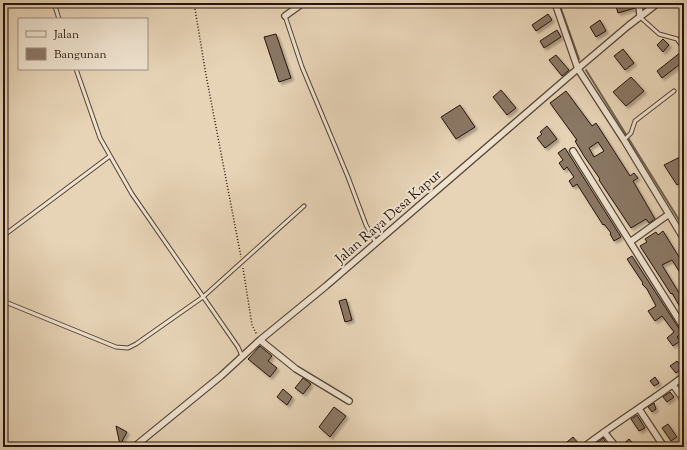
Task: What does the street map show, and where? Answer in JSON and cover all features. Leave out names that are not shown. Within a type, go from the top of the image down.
[{"type":"street","points":[[285,16],[303,3]]},
{"type":"street","points":[[555,3],[578,69],[624,140],[684,239]]},
{"type":"street","points":[[639,3],[640,17]]},
{"type":"street","name":"Jalan Raya Desa Kapur","points":[[134,447],[205,390],[260,340],[326,286],[578,69],[658,3]]},
{"type":"street","points":[[573,151],[684,328]]},
{"type":"street","points":[[630,242],[669,214]]},
{"type":"street","points":[[260,340],[296,369],[348,401]]},
{"type":"street","points":[[584,447],[684,376]]},
{"type":"street","points":[[673,385],[684,400]]},
{"type":"street","points":[[639,409],[664,447]]},
{"type":"street","points":[[604,432],[616,447]]},
{"type":"lane","points":[[54,3],[60,18]]},
{"type":"lane","points":[[285,16],[302,67],[348,177],[366,225],[376,243]]},
{"type":"lane","points":[[640,17],[659,34],[677,39],[684,49]]},
{"type":"lane","points":[[76,70],[100,138],[132,194],[242,356]]},
{"type":"lane","points":[[624,140],[629,135],[635,121],[674,91]]},
{"type":"lane","points":[[3,236],[110,156]]},
{"type":"lane","points":[[3,301],[116,347],[128,348],[145,338],[203,297],[304,206]]},
{"type":"path","points":[[194,3],[206,75],[242,262],[252,325],[260,340]]},
{"type":"building","points":[[615,3],[635,3],[635,8],[618,13]]},
{"type":"building","points":[[548,14],[552,20],[536,31],[532,25]]},
{"type":"building","points":[[600,20],[606,31],[596,37],[590,27]]},
{"type":"building","points":[[557,30],[561,37],[544,48],[540,41]]},
{"type":"building","points":[[276,34],[291,78],[279,82],[264,37]]},
{"type":"building","points":[[663,39],[669,45],[663,52],[657,45]]},
{"type":"building","points":[[623,49],[634,63],[625,70],[614,56]]},
{"type":"building","points":[[681,52],[684,55],[684,61],[662,78],[657,71]]},
{"type":"building","points":[[556,55],[569,70],[562,76],[549,60]]},
{"type":"building","points":[[631,77],[644,91],[626,106],[613,92]]},
{"type":"building","points":[[501,90],[516,108],[507,115],[493,97]]},
{"type":"building","points":[[566,91],[592,126],[596,123],[630,176],[634,173],[638,178],[633,181],[655,219],[649,223],[646,219],[631,228],[584,156],[575,141],[577,140],[550,103]],"holes":[[[598,142],[604,151],[594,157],[589,148]]]},
{"type":"building","points":[[460,105],[475,127],[456,139],[441,117]]},
{"type":"building","points":[[547,126],[557,139],[545,148],[537,138],[542,134],[540,132]]},
{"type":"building","points":[[565,148],[621,237],[614,241],[610,234],[611,233],[604,224],[603,225],[577,184],[573,187],[569,181],[574,177],[567,167],[564,170],[559,163],[563,160],[558,153]]},
{"type":"building","points":[[684,155],[684,181],[677,185],[664,165]]},
{"type":"building","points":[[663,231],[684,265],[684,279],[672,260],[662,265],[684,301],[684,314],[672,293],[671,294],[640,246],[647,242],[645,239],[656,232],[658,235]]},
{"type":"building","points":[[632,256],[680,330],[683,332],[677,337],[680,341],[673,346],[667,338],[674,332],[662,316],[655,321],[648,311],[656,306],[647,289],[642,284],[643,283],[627,259]]},
{"type":"building","points":[[346,299],[352,320],[345,322],[339,301]]},
{"type":"building","points":[[260,346],[272,356],[268,361],[277,368],[270,377],[248,359]]},
{"type":"building","points":[[677,361],[682,368],[676,373],[670,366]]},
{"type":"building","points":[[655,377],[659,383],[654,386],[650,381]]},
{"type":"building","points":[[303,378],[311,384],[303,394],[295,388]]},
{"type":"building","points":[[283,389],[292,397],[287,405],[277,397]]},
{"type":"building","points":[[670,392],[674,397],[667,402],[663,397]]},
{"type":"building","points":[[654,403],[656,409],[652,412],[648,407]]},
{"type":"building","points":[[334,407],[346,416],[330,437],[319,427]]},
{"type":"building","points":[[637,415],[645,428],[639,431],[631,419]]},
{"type":"building","points":[[668,424],[677,437],[671,441],[662,428]]},
{"type":"building","points":[[116,426],[127,432],[120,445]]},
{"type":"building","points":[[573,437],[578,443],[572,447],[561,447]]},
{"type":"building","points":[[603,438],[607,444],[600,447],[597,443]]},
{"type":"building","points":[[629,439],[634,445],[631,447],[620,447]]},
{"type":"waterway","points":[[559,3],[579,59]]},
{"type":"waterway","points":[[586,70],[684,228]]}]
